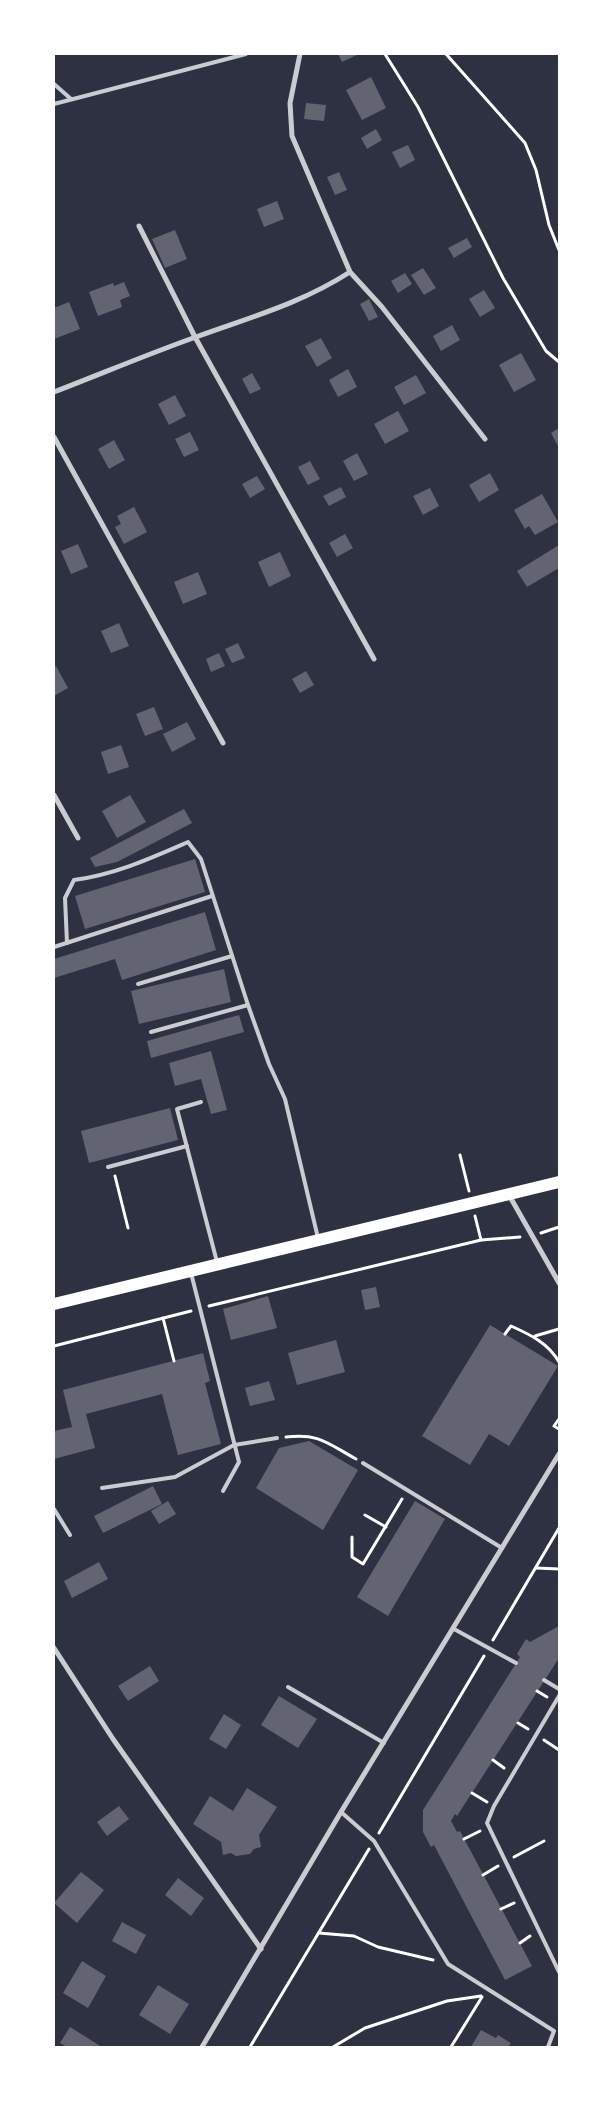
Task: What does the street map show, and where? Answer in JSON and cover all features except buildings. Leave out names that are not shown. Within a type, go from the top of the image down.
[{"type":"main road","points":[[54,1304],[559,1182]]},
{"type":"street","points":[[300,54],[290,103],[292,136],[350,272],[382,307],[485,439]]},
{"type":"street","points":[[139,226],[195,337],[374,658]]},
{"type":"street","points":[[54,392],[195,337],[283,307],[323,289],[350,272]]},
{"type":"street","points":[[54,437],[223,743]]},
{"type":"street","points":[[54,795],[78,838]]},
{"type":"street","points":[[509,1194],[559,1282]]},
{"type":"street","points":[[202,2047],[559,1454]]},
{"type":"street","points":[[54,1648],[113,1739],[261,1949]]},
{"type":"lane","points":[[54,104],[246,54]]},
{"type":"lane","points":[[54,84],[71,99]]},
{"type":"lane","points":[[67,943],[65,898],[74,880],[101,876],[135,865],[188,842],[201,860],[248,1005],[269,1064],[285,1099],[319,1240]]},
{"type":"lane","points":[[54,947],[212,896]]},
{"type":"lane","points":[[138,984],[232,956]]},
{"type":"lane","points":[[152,1032],[248,1005]]},
{"type":"lane","points":[[202,1102],[177,1109],[218,1265]]},
{"type":"lane","points":[[110,1166],[187,1146]]},
{"type":"lane","points":[[191,1271],[239,1462],[223,1491]]},
{"type":"lane","points":[[102,1488],[175,1477],[234,1445],[277,1438]]},
{"type":"lane","points":[[363,1463],[502,1548]]},
{"type":"lane","points":[[54,1509],[70,1535]]},
{"type":"lane","points":[[454,1629],[516,1663]]},
{"type":"lane","points":[[544,1680],[559,1688]]},
{"type":"lane","points":[[288,1687],[384,1742]]},
{"type":"lane","points":[[559,1696],[494,1806],[487,1822],[559,1972]]},
{"type":"lane","points":[[342,1812],[374,1841],[448,1964],[554,2031]]},
{"type":"lane","points":[[548,2047],[554,2031],[559,2029]]},
{"type":"path","points":[[385,54],[418,108],[469,212],[517,302],[546,351],[559,362]]},
{"type":"path","points":[[446,54],[525,143],[536,170],[548,225],[559,250]]},
{"type":"path","points":[[110,1166],[128,1228]]},
{"type":"path","points":[[54,1346],[199,1308],[481,1240],[533,1236],[559,1227]]},
{"type":"path","points":[[163,1318],[174,1361]]},
{"type":"path","points":[[505,1334],[511,1326],[535,1336],[554,1352],[559,1362]]},
{"type":"path","points":[[535,1336],[559,1329]]},
{"type":"path","points":[[559,1419],[554,1426],[559,1429]]},
{"type":"path","points":[[277,1438],[304,1435],[315,1437],[363,1463]]},
{"type":"path","points":[[352,1537],[352,1558],[363,1564],[408,1490]]},
{"type":"path","points":[[365,1515],[386,1527]]},
{"type":"path","points":[[250,2047],[559,1528]]},
{"type":"path","points":[[536,1568],[559,1569]]},
{"type":"path","points":[[536,1735],[559,1750]]},
{"type":"path","points":[[472,1793],[494,1806]]},
{"type":"path","points":[[464,1839],[489,1826]]},
{"type":"path","points":[[483,1875],[544,1841]]},
{"type":"path","points":[[318,1933],[354,1936],[378,1947],[448,1964]]},
{"type":"path","points":[[451,2047],[487,1989]]},
{"type":"path","points":[[333,2047],[365,2028],[446,2001],[482,1996]]}]
